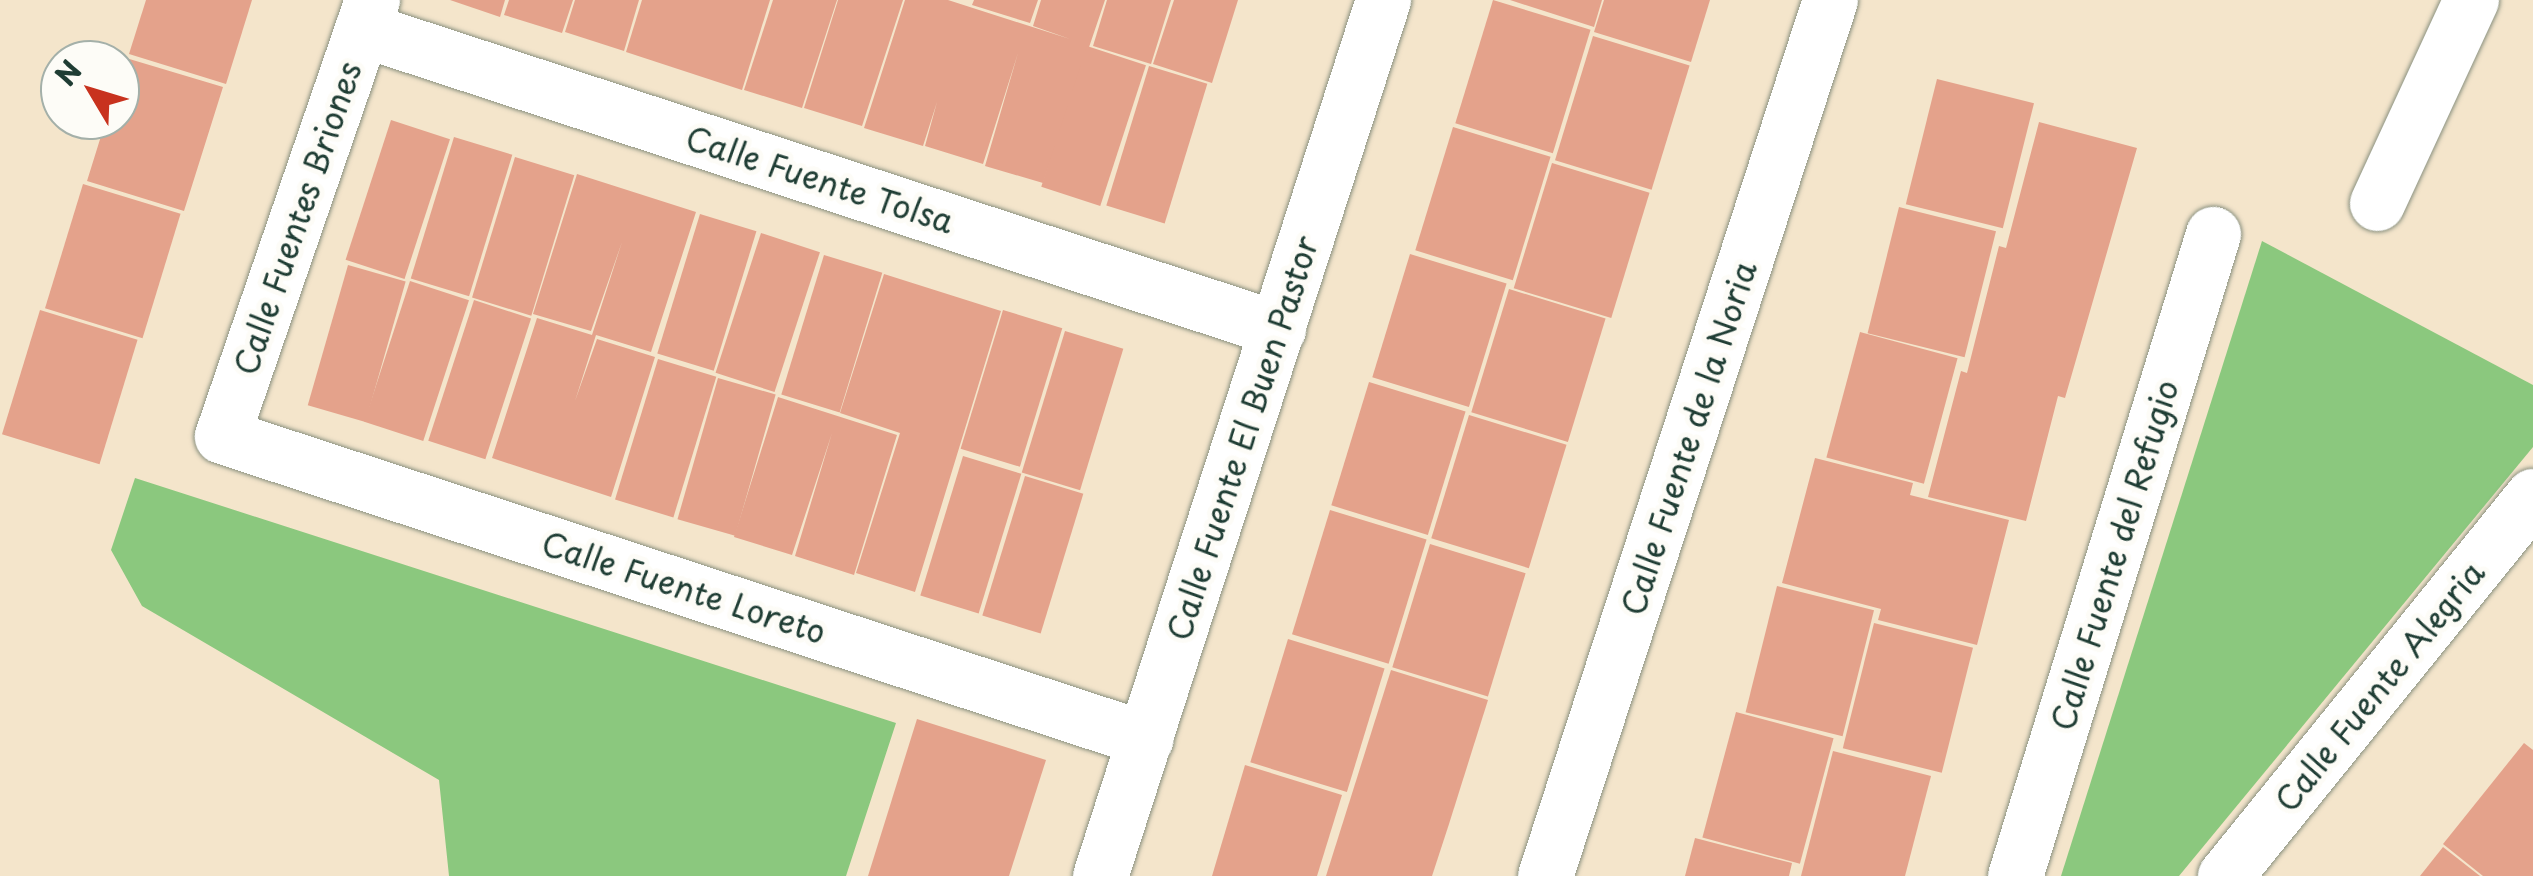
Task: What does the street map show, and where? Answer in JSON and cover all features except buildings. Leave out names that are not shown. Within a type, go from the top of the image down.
[{"type":"street","name":"Calle Fuente El Buen Pastor","points":[[1100,876],[1383,0]]},
{"type":"street","name":"Calle Fuente de la Noria","points":[[1546,876],[1830,0]]},
{"type":"street","points":[[2376,203],[2472,0]]},
{"type":"street","name":"Calle Fuente Tolsa","points":[[367,15],[1278,329]]},
{"type":"street","name":"Calle Fuentes Briones","points":[[222,436],[367,15]]},
{"type":"street","name":"Calle Fuente del Refugio","points":[[2015,876],[2214,234]]},
{"type":"street","name":"Calle Fuente Loreto","points":[[222,436],[1146,739]]},
{"type":"street","name":"Calle Fuente Alegria","points":[[2225,876],[2533,496]]},
{"type":"green space","points":[[2262,241],[2533,385],[2533,447],[2179,876],[2061,876]]},
{"type":"green space","points":[[135,478],[896,723],[846,876],[449,876],[439,780],[142,606],[111,550]]}]
